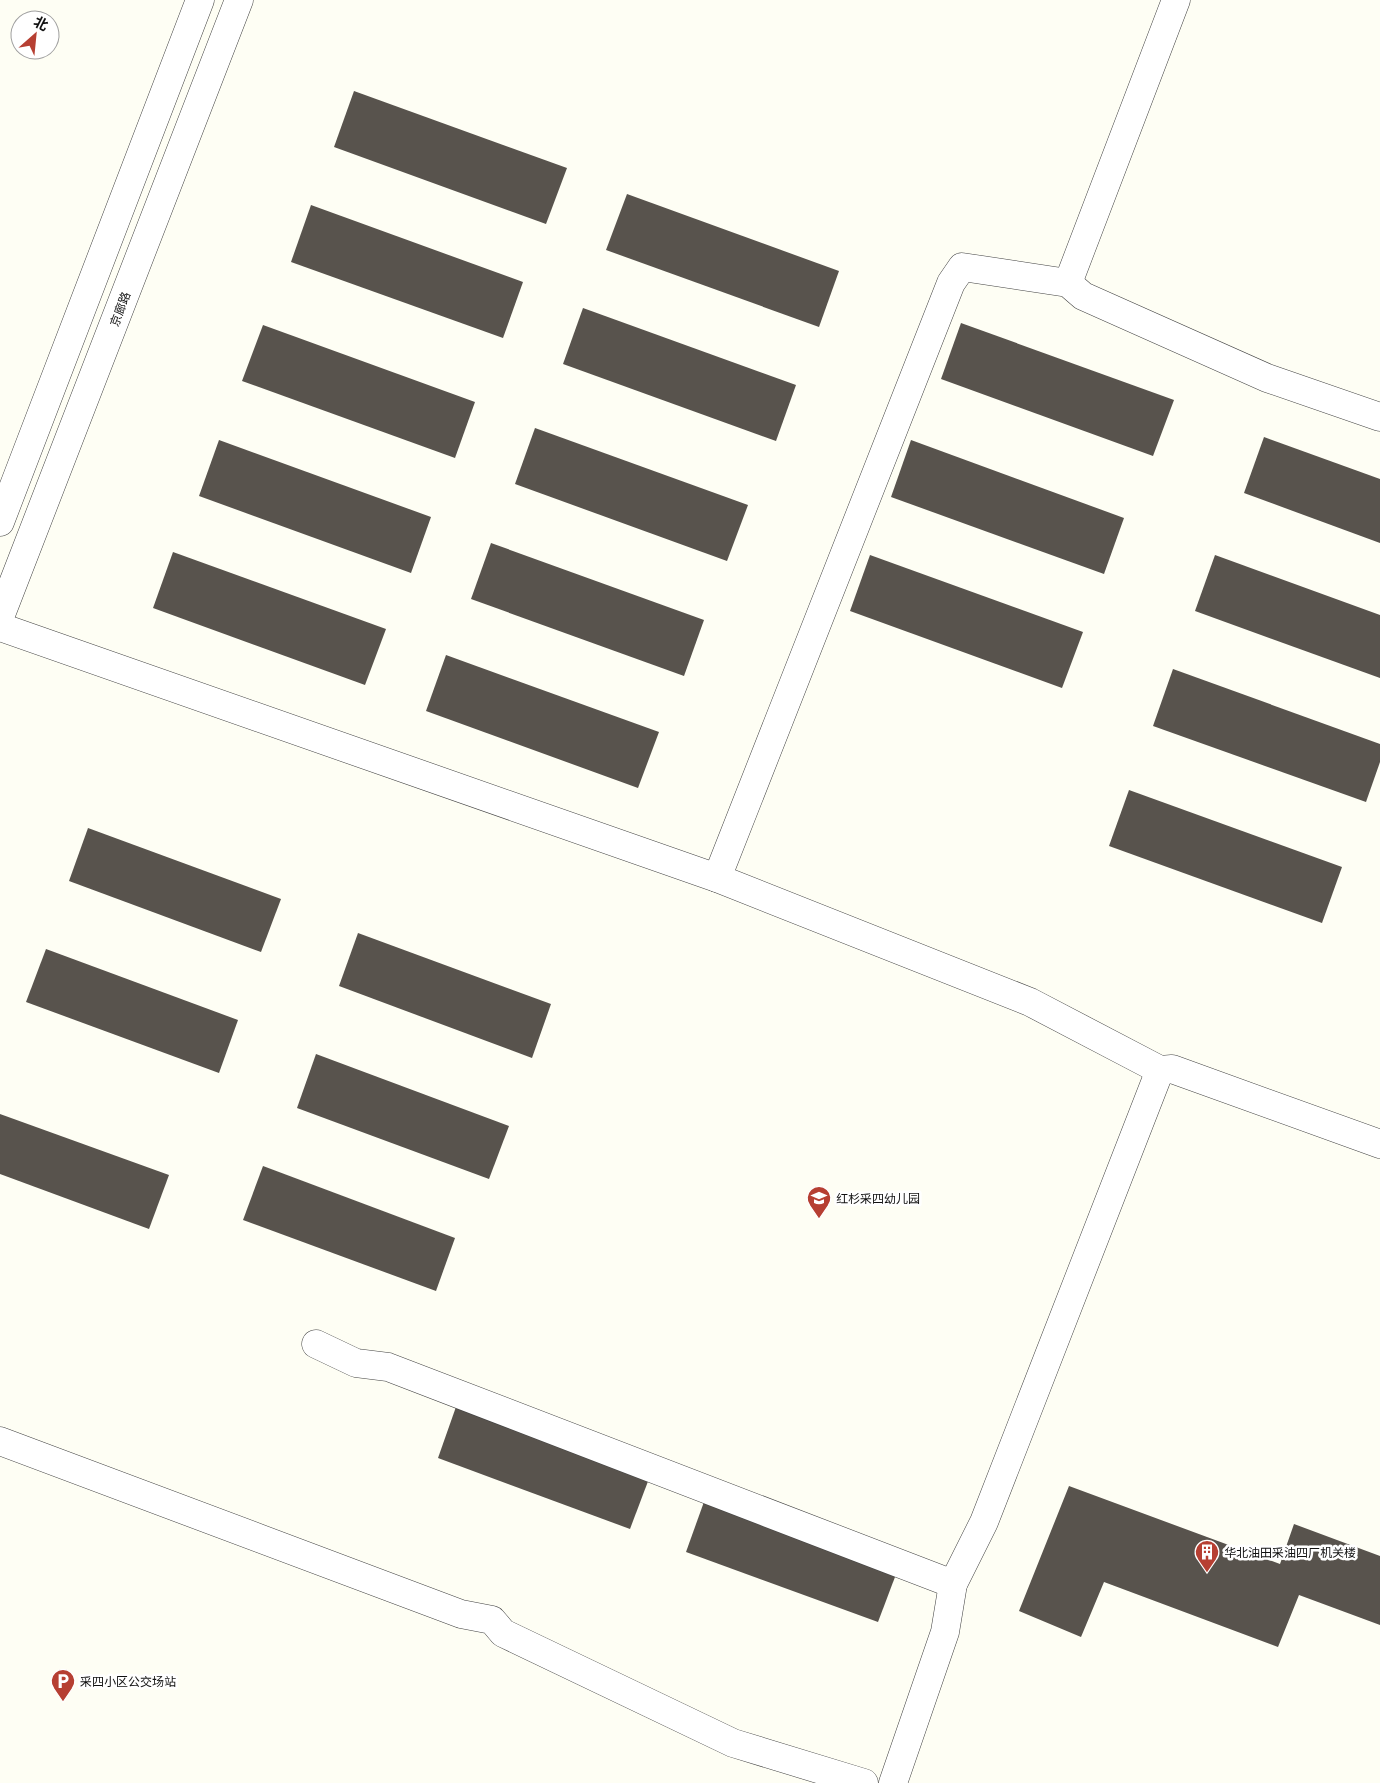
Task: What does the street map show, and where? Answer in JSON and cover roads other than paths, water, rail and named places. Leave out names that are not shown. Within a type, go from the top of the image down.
[{"type":"street","points":[[0,522],[200,0]]},
{"type":"street","name":"京廊路","points":[[0,617],[239,0]]},
{"type":"street","points":[[1068,283],[1176,0]]},
{"type":"street","points":[[717,878],[951,283],[962,267],[1068,283],[1083,296],[1267,378],[1380,417]]},
{"type":"street","points":[[0,627],[717,878],[1030,1002],[1160,1070],[1172,1069],[1380,1144]]},
{"type":"street","points":[[892,1783],[945,1632],[953,1584],[984,1522],[1160,1070]]},
{"type":"street","points":[[316,1344],[356,1363],[388,1366],[953,1584]]},
{"type":"street","points":[[0,1442],[461,1614],[492,1620],[503,1633],[733,1743],[864,1783]]},
{"type":"place","name":"红杉采四幼儿园","points":[[819,1219]]},
{"type":"place","name":"华北油田采油四厂机关楼","points":[[1207,1573]]},
{"type":"place","name":"采四小区公交场站","points":[[63,1702]]}]
